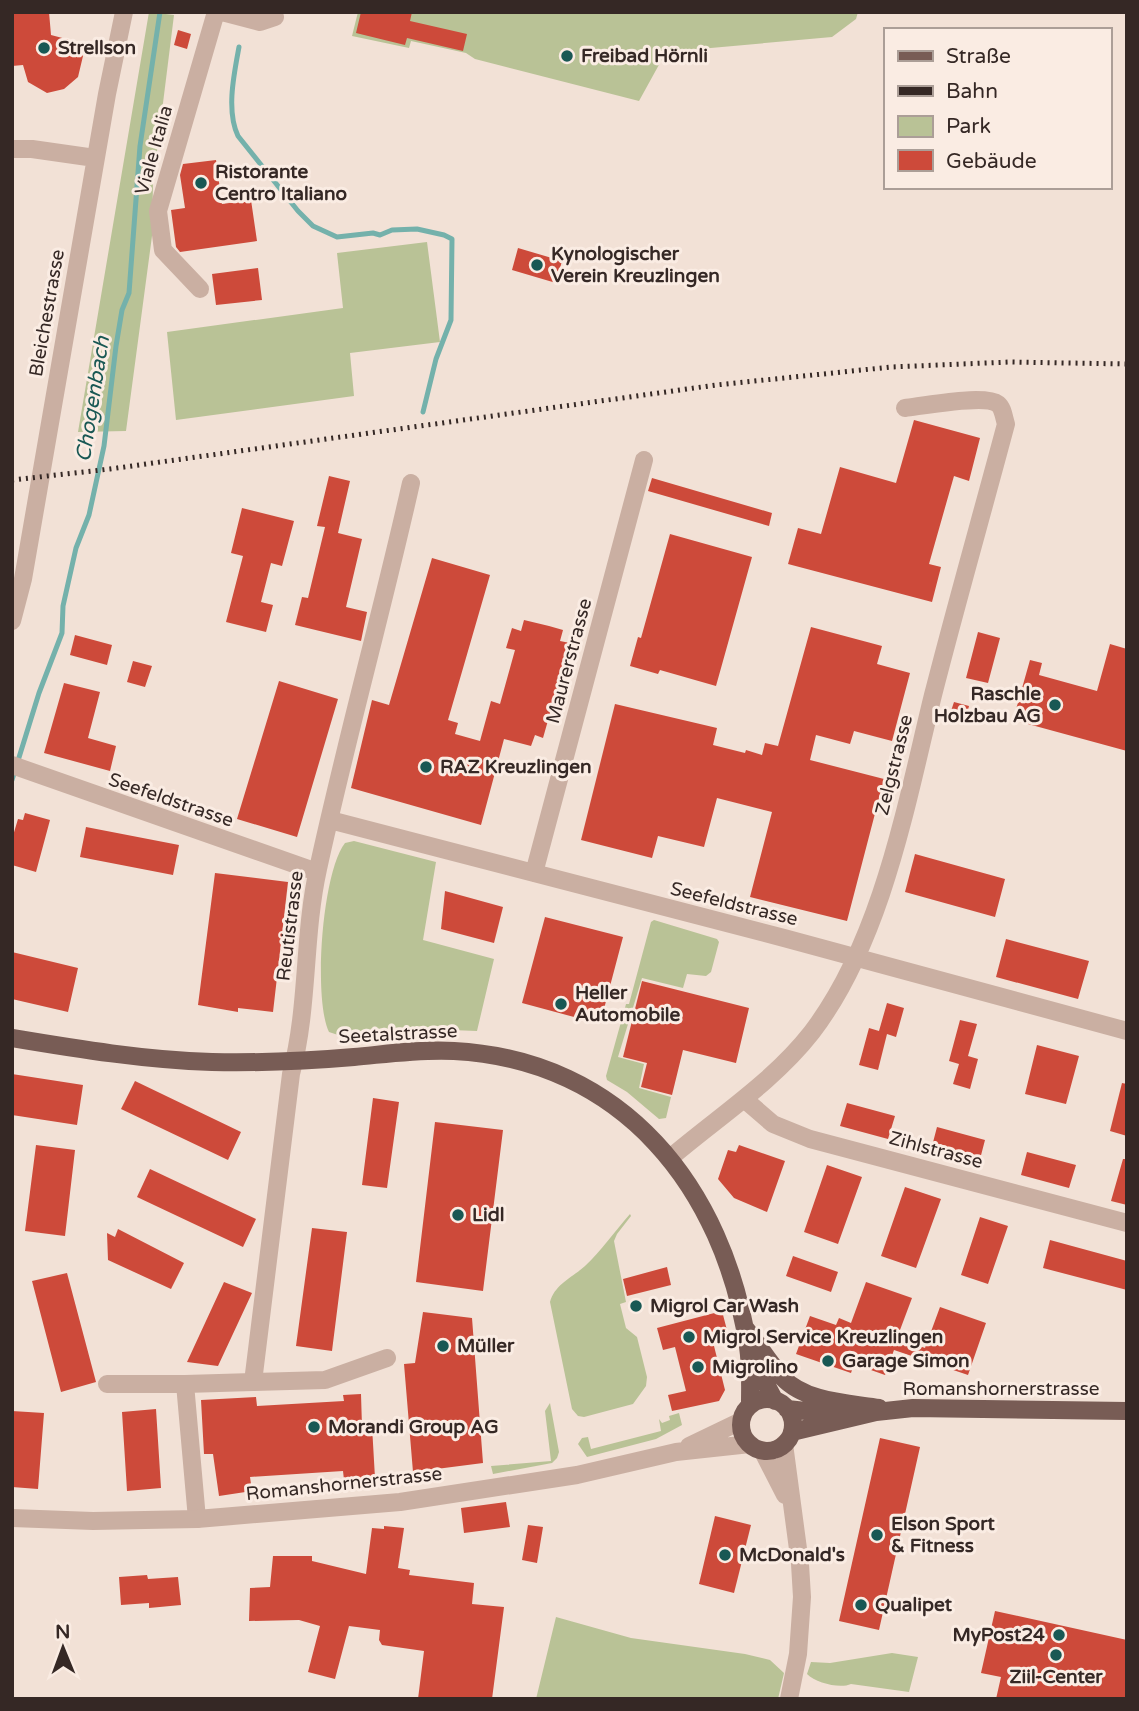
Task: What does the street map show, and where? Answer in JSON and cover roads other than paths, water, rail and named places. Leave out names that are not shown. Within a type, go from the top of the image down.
[{"type":"main road","name":"Seetalstrasse","points":[[12,1038],[94,1051],[210,1062],[295,1062],[420,1051],[453,1051],[493,1055],[542,1069],[579,1085],[618,1108],[670,1158],[693,1190],[715,1229],[730,1270],[745,1328],[750,1405]]},
{"type":"main road","points":[[745,1328],[781,1376],[803,1392],[883,1411]]},
{"type":"main road","name":"Seetalstrasse","points":[[748,1351],[781,1405]]},
{"type":"main road","points":[[766,1399],[781,1405],[792,1417],[788,1438],[770,1450],[756,1447],[745,1438],[741,1421],[750,1405],[766,1399]]},
{"type":"main road","name":"Romanshornerstrasse","points":[[781,1405],[815,1412],[949,1408],[1127,1411]]},
{"type":"main road","name":"Romanshornerstrasse","points":[[788,1438],[883,1411]]},
{"type":"street","name":"Bleichestrasse","points":[[12,621],[23,579],[95,158],[124,12]]},
{"type":"street","name":"Viale Italia","points":[[200,289],[163,250],[158,211],[216,12]]},
{"type":"street","points":[[222,12],[260,22],[275,17]]},
{"type":"street","points":[[12,149],[32,149],[95,158]]},
{"type":"street","name":"Zelgstrasse","points":[[670,1158],[744,1099],[779,1068],[811,1034],[841,989],[886,878],[1006,424],[998,404],[989,401],[905,408]]},
{"type":"street","name":"Maurerstrasse","points":[[534,873],[643,460]]},
{"type":"street","name":"Reutistrasse","points":[[253,1382],[295,1062],[302,1027],[306,952],[317,872],[411,482]]},
{"type":"street","name":"Seefeldstrasse","points":[[18,767],[317,872]]},
{"type":"street","name":"Seefeldstrasse","points":[[330,820],[856,957],[1127,1031]]},
{"type":"street","name":"Zihlstrasse","points":[[744,1099],[773,1124],[810,1139],[1127,1223]]},
{"type":"street","points":[[107,1384],[325,1380],[387,1358]]},
{"type":"street","points":[[185,1384],[197,1519]]},
{"type":"street","name":"Romanshornerstrasse","points":[[676,1452],[741,1421]]},
{"type":"street","points":[[788,1438],[792,1511],[802,1597],[798,1654],[789,1699]]},
{"type":"street","points":[[756,1447],[778,1477],[792,1511]]},
{"type":"street","name":"Romanshornerstrasse","points":[[12,1518],[93,1521],[197,1519],[411,1500],[577,1475],[676,1452],[756,1447]]},
{"type":"waterway","name":"Chogenbach","points":[[12,780],[39,693],[62,633],[63,606],[76,548],[89,515],[104,446],[116,346],[122,310],[129,293],[140,146],[160,12]]},
{"type":"waterway","points":[[239,47],[232,104],[238,136],[313,226],[337,237],[373,233],[380,235],[392,230],[417,229],[452,239],[451,320],[436,359],[423,412]]},
{"type":"railway","points":[[12,480],[110,469],[716,385],[891,367],[1010,362],[1127,364]]},
{"type":"place","name":"Strellson","points":[[44,48]]},
{"type":"place","name":"Freibad Hörnli","points":[[567,56]]},
{"type":"place","name":"Ristorante Centro Italiano","points":[[201,183]]},
{"type":"place","name":"Kynologischer Verein Kreuzlingen","points":[[537,265]]},
{"type":"place","name":"Raschle Holzbau AG","points":[[1055,705]]},
{"type":"place","name":"RAZ Kreuzlingen","points":[[426,767]]},
{"type":"place","name":"Heller Automobile","points":[[561,1004]]},
{"type":"place","name":"Lidl","points":[[458,1215]]},
{"type":"place","name":"Migrol Car Wash","points":[[636,1306]]},
{"type":"place","name":"Migrol Service Kreuzlingen","points":[[689,1337]]},
{"type":"place","name":"Müller","points":[[443,1346]]},
{"type":"place","name":"Garage Simon","points":[[828,1361]]},
{"type":"place","name":"Migrolino","points":[[698,1367]]},
{"type":"place","name":"Morandi Group AG","points":[[314,1427]]},
{"type":"place","name":"Elson Sport & Fitness","points":[[877,1535]]},
{"type":"place","name":"McDonald's","points":[[725,1555]]},
{"type":"place","name":"Qualipet","points":[[861,1605]]},
{"type":"place","name":"MyPost24","points":[[1059,1635]]},
{"type":"place","name":"Ziil-Center","points":[[1056,1655]]}]
